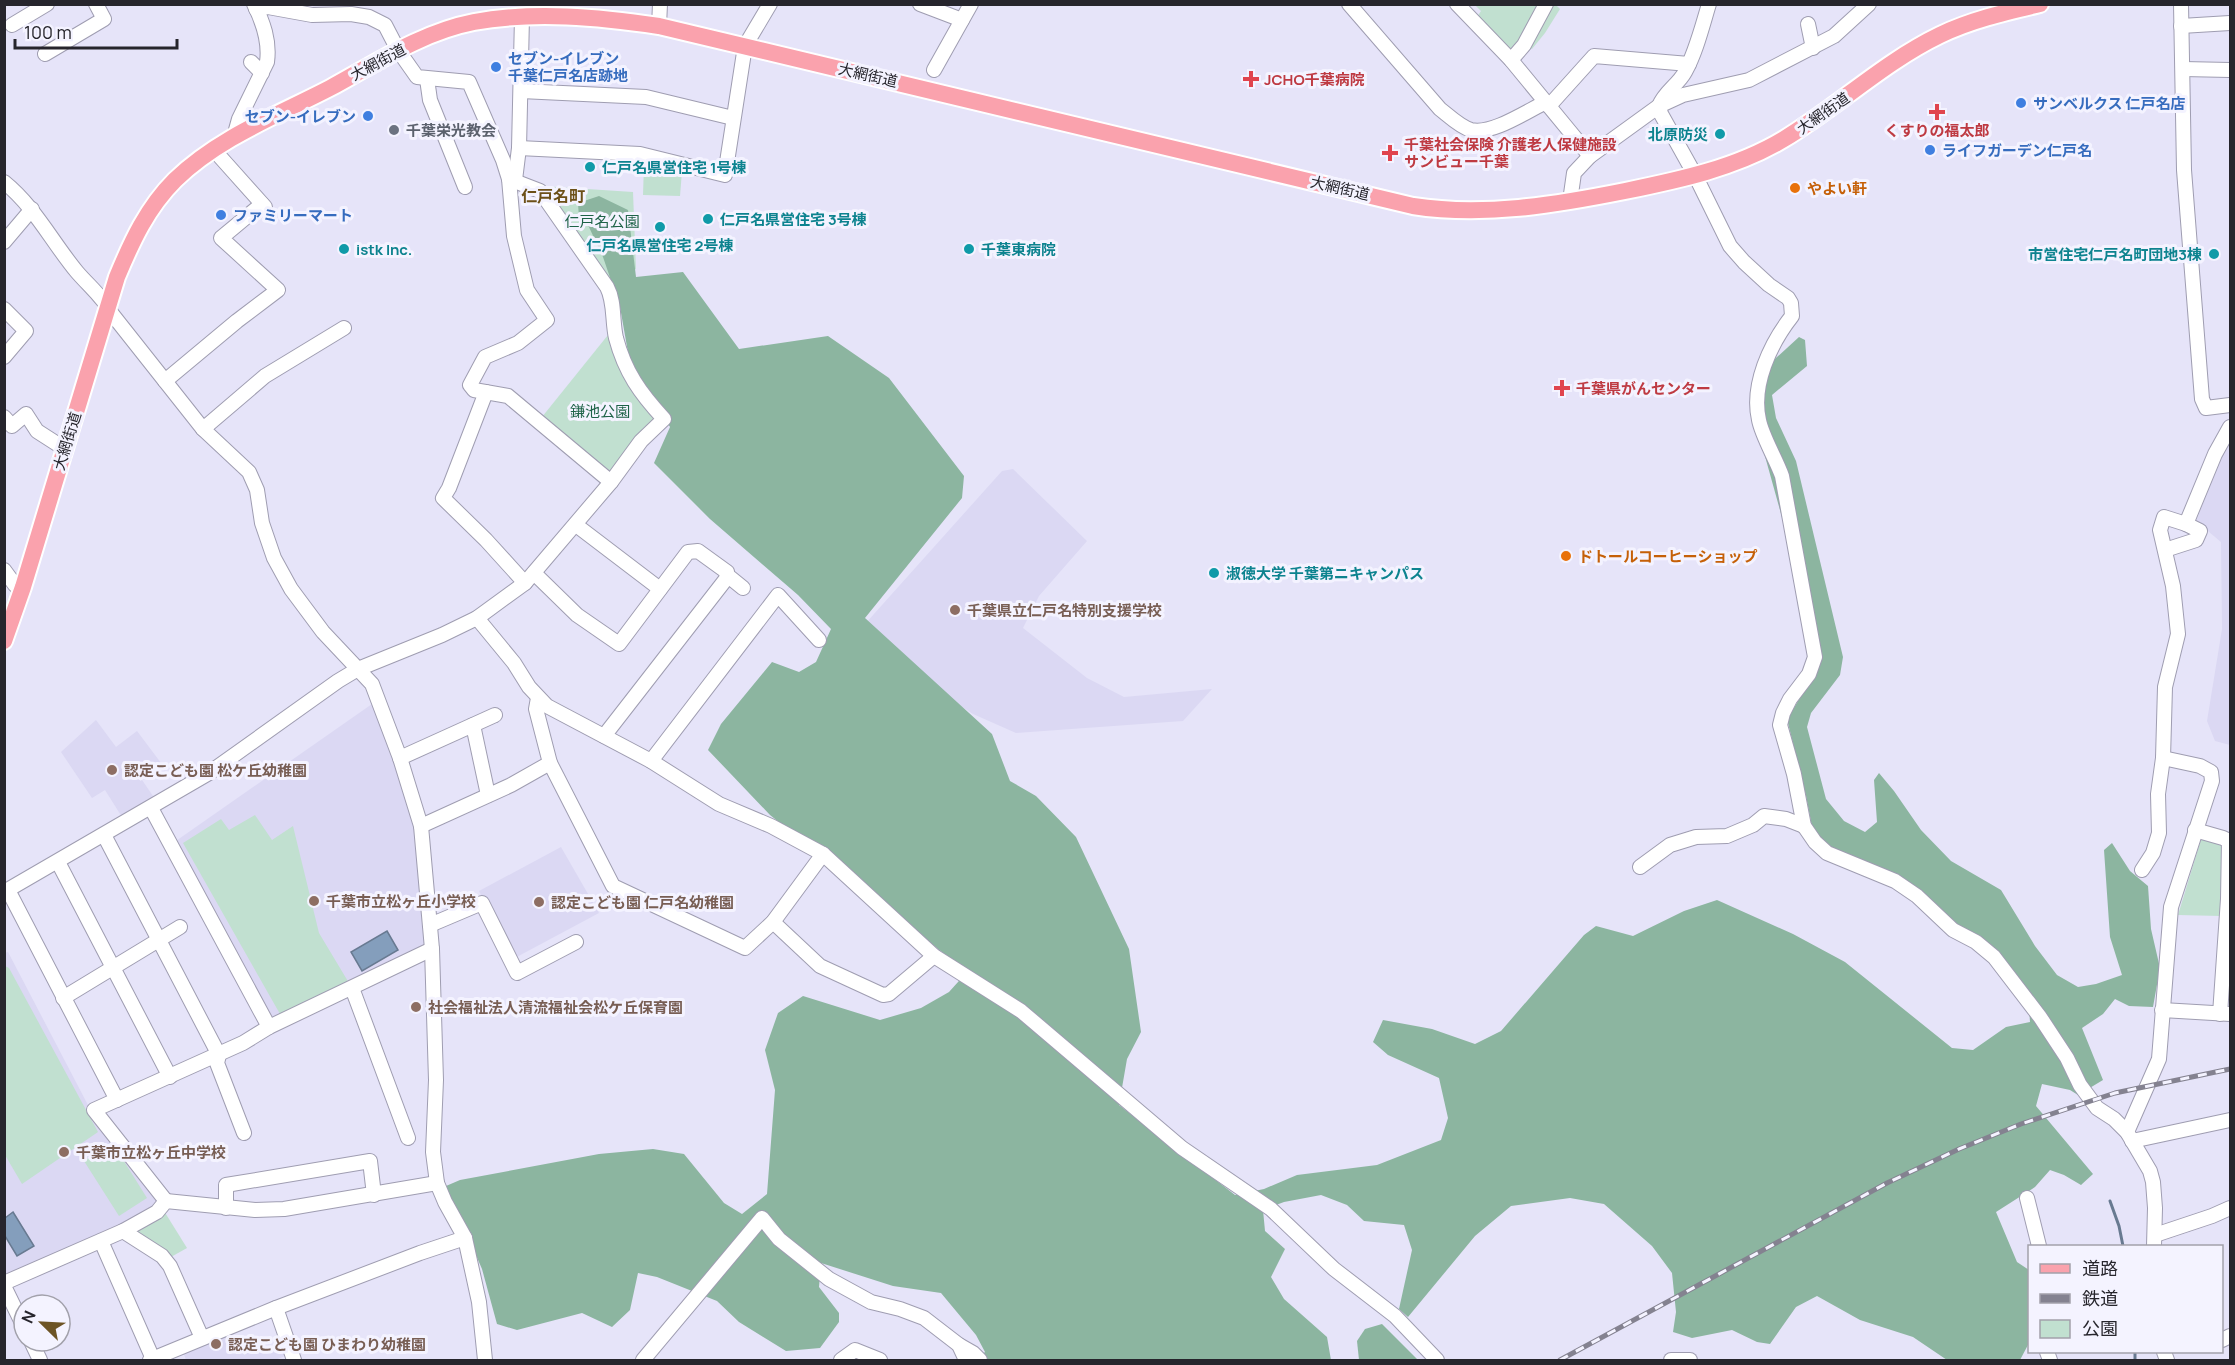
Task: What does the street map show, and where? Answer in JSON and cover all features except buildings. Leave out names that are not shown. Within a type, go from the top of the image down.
[{"type":"main road","name":"大網街道","points":[[4,641],[10,611],[23,586],[107,305],[130,245],[153,206],[185,171],[234,137],[398,50],[453,27],[497,18],[522,17],[563,17],[659,26],[1413,206],[1443,211],[1463,211],[1515,208],[1570,201],[1654,185],[1738,161],[1783,140],[1903,57],[1938,36],[1973,22],[2040,4]]},
{"type":"street","points":[[12,25],[47,4]]},
{"type":"street","points":[[45,54],[104,19],[96,4]]},
{"type":"street","points":[[659,26],[660,4]]},
{"type":"street","points":[[519,148],[640,154],[697,170],[725,175],[745,46],[770,4]]},
{"type":"street","points":[[934,70],[971,4]]},
{"type":"street","points":[[1349,4],[1440,109],[1455,121],[1472,130],[1488,130],[1547,104],[1594,56],[1689,64]]},
{"type":"street","points":[[1457,4],[1511,60],[1590,156]]},
{"type":"street","points":[[1511,60],[1524,45],[1546,4]]},
{"type":"street","points":[[1709,4],[1689,64],[1680,80],[1659,106],[1661,114],[1695,175],[1730,246],[1769,285],[1788,298],[1792,309],[1792,316],[1767,358],[1756,401],[1759,423],[1782,476],[1815,657],[1809,674],[1790,699],[1780,725],[1794,774],[1804,826],[1827,853],[1895,881],[1917,897],[1953,930],[1976,942],[1994,957],[2040,1017],[2067,1058],[2080,1085],[2097,1108],[2114,1119],[2130,1136],[2150,1171],[2153,1182],[2152,1243],[2230,1208]]},
{"type":"street","points":[[1570,201],[1574,173],[1590,156],[1659,106],[1683,95],[1749,80],[1834,36],[1854,11],[1869,4]]},
{"type":"street","points":[[2181,4],[2184,170],[2202,399],[2206,408],[2230,405]]},
{"type":"street","points":[[926,5],[962,20]]},
{"type":"street","points":[[117,1100],[6,891],[208,773],[358,669],[442,635],[477,618],[530,578],[611,482],[641,441],[663,419],[628,373],[616,338],[611,295],[607,287],[540,191],[512,180],[470,82],[427,79],[417,76],[398,50],[385,25],[369,17],[351,14],[312,15],[268,7],[255,7],[268,40],[267,62],[239,119],[234,137]]},
{"type":"street","points":[[522,17],[519,148],[512,180],[514,236],[527,290],[547,320],[518,343],[484,357],[470,385],[474,390],[508,396],[611,482]]},
{"type":"street","points":[[2181,26],[2230,23]]},
{"type":"street","points":[[1808,24],[1813,48]]},
{"type":"street","points":[[251,62],[262,73]]},
{"type":"street","points":[[2183,69],[2230,70]]},
{"type":"street","points":[[427,79],[430,100],[465,187]]},
{"type":"street","points":[[520,92],[646,97],[733,117]]},
{"type":"street","points":[[165,381],[278,290],[221,238],[263,206],[214,150]]},
{"type":"street","points":[[4,182],[32,209],[75,270],[107,305],[203,429],[249,472],[257,490],[266,538],[286,578],[323,632],[372,684],[400,758],[421,826],[432,950],[436,1080],[433,1152],[437,1183],[465,1239],[479,1302],[485,1360]]},
{"type":"street","points":[[4,242],[32,209]]},
{"type":"street","points":[[4,309],[26,331],[4,357]]},
{"type":"street","points":[[203,429],[265,376],[344,328]]},
{"type":"street","points":[[486,392],[449,488],[443,498],[486,540],[577,615],[619,644],[688,552],[692,550],[698,551],[727,572],[727,575],[743,588]]},
{"type":"street","points":[[4,417],[12,426],[26,414],[37,431],[65,449]]},
{"type":"street","points":[[2186,524],[2230,427]]},
{"type":"street","points":[[2142,870],[2153,853],[2159,833],[2158,794],[2163,758],[2165,687],[2178,634],[2173,586],[2160,530],[2164,517],[2200,531],[2196,540],[2165,550]]},
{"type":"street","points":[[576,525],[660,589]]},
{"type":"street","points":[[4,570],[15,585],[23,586]]},
{"type":"street","points":[[604,736],[727,575]]},
{"type":"street","points":[[651,761],[773,590],[819,640]]},
{"type":"street","points":[[477,618],[514,663],[538,698],[560,715],[651,761],[719,804],[771,826],[822,854],[934,956],[1021,1011],[1182,1148],[1271,1209],[1334,1269],[1395,1316],[1437,1360]]},
{"type":"street","points":[[538,698],[537,709],[550,763],[613,886],[745,948],[773,922],[822,854]]},
{"type":"street","points":[[400,758],[495,715]]},
{"type":"street","points":[[473,725],[488,795]]},
{"type":"street","points":[[2130,1136],[2159,1059],[2171,907],[2212,781],[2211,772],[2200,766],[2163,758]]},
{"type":"street","points":[[421,826],[511,785],[550,763]]},
{"type":"street","points":[[150,808],[270,1026]]},
{"type":"street","points":[[1640,867],[1670,845],[1696,837],[1726,836],[1753,825],[1764,816],[1786,819],[1804,826]]},
{"type":"street","points":[[2162,1010],[2225,1014],[2229,841],[2196,830]]},
{"type":"street","points":[[104,835],[219,1054],[217,1063],[244,1133]]},
{"type":"street","points":[[58,862],[170,1077]]},
{"type":"street","points":[[430,924],[482,903],[517,973],[576,942]]},
{"type":"street","points":[[773,922],[820,966],[883,995],[889,994],[934,956]]},
{"type":"street","points":[[63,998],[180,927]]},
{"type":"street","points":[[432,950],[270,1026],[243,1043],[94,1110],[166,1201],[225,1208],[284,1209],[437,1183]]},
{"type":"street","points":[[352,988],[408,1138]]},
{"type":"street","points":[[2130,1136],[2230,1120]]},
{"type":"street","points":[[225,1208],[226,1185],[370,1161],[374,1195]]},
{"type":"street","points":[[2027,1198],[2039,1245]]},
{"type":"street","points":[[12,1302],[4,1285],[52,1260],[123,1230],[157,1212],[166,1201]]},
{"type":"street","points":[[644,1360],[762,1218],[779,1239],[829,1279],[871,1302],[924,1318],[980,1360]]},
{"type":"street","points":[[123,1230],[162,1256],[170,1266],[202,1338]]},
{"type":"street","points":[[101,1241],[152,1360],[276,1308],[420,1253],[465,1239]]},
{"type":"street","points":[[276,1308],[294,1360]]},
{"type":"street","points":[[959,1345],[966,1360]]},
{"type":"street","points":[[841,1360],[855,1350],[880,1360]]},
{"type":"street","points":[[1671,1360],[1690,1360]]},
{"type":"shaded area","points":[[2230,437],[2230,745],[2215,741],[2207,721],[2222,629],[2221,542],[2196,521]]},
{"type":"shaded area","name":"千葉県立仁戸名特別支援学校","points":[[1013,469],[1087,541],[1039,596],[1023,628],[1087,678],[1124,697],[1212,689],[1183,721],[1016,733],[973,714],[938,691],[865,624],[1002,471]]},
{"type":"shaded area","name":"千葉市立松ヶ丘小学校","points":[[372,704],[399,765],[411,809],[420,853],[426,950],[272,1022],[173,843]]},
{"type":"shaded area","name":"認定こども園 松ケ丘幼稚園","points":[[96,720],[116,747],[137,731],[161,763],[140,777],[155,799],[122,817],[105,790],[92,798],[61,752]]},
{"type":"shaded area","name":"認定こども園 仁戸名幼稚園","points":[[561,847],[599,913],[513,959],[479,891]]},
{"type":"shaded area","name":"千葉市立松ヶ丘中学校","points":[[8,952],[89,1107],[159,1198],[151,1210],[7,1275],[4,1270],[4,953]]},
{"type":"shaded area","name":"認定こども園 ひまわり幼稚園","points":[[231,1329],[237,1345],[254,1338],[259,1351],[280,1343],[285,1356],[275,1360],[186,1360],[182,1349]]},
{"type":"green space","points":[[1475,5],[1540,5],[1520,40],[1509,50],[1477,17],[1481,11]]},
{"type":"green space","points":[[1548,5],[1556,5],[1560,9],[1532,49],[1527,46]]},
{"type":"green space","points":[[648,163],[682,171],[680,196],[643,195],[644,165]]},
{"type":"green space","name":"仁戸名公園","points":[[541,186],[633,192],[636,269],[607,280]]},
{"type":"green space","points":[[599,196],[628,210],[636,277],[683,272],[739,349],[828,336],[889,378],[964,476],[962,498],[865,618],[992,734],[1010,781],[1036,796],[1076,837],[1129,949],[1141,1032],[1127,1059],[1119,1105],[1235,1195],[1264,1189],[1297,1175],[1377,1165],[1441,1140],[1448,1118],[1439,1078],[1388,1055],[1373,1042],[1383,1020],[1432,1029],[1475,1044],[1501,1031],[1584,935],[1596,926],[1633,936],[1684,911],[1717,900],[1793,934],[1845,962],[1952,1048],[1973,1050],[2006,1027],[2030,1022],[2028,993],[1992,946],[1815,842],[1787,719],[1803,693],[1818,647],[1753,413],[1754,378],[1799,337],[1805,340],[1807,366],[1772,395],[1776,418],[1796,461],[1843,657],[1840,675],[1811,713],[1807,727],[1826,799],[1844,821],[1865,832],[1877,822],[1874,780],[1879,773],[1921,830],[1951,861],[2001,890],[2035,946],[2057,975],[2078,987],[2096,984],[2122,975],[2110,937],[2104,850],[2112,843],[2130,871],[2148,886],[2151,929],[2160,968],[2153,1007],[2129,1006],[2115,999],[2103,1014],[2082,1028],[2103,1080],[2078,1095],[2070,1090],[2042,1084],[2036,1106],[2093,1174],[2081,1185],[2050,1170],[2035,1187],[1996,1212],[2017,1262],[2028,1269],[2028,1345],[2020,1360],[1947,1360],[1913,1337],[1860,1320],[1817,1296],[1796,1307],[1770,1344],[1757,1342],[1732,1330],[1692,1338],[1673,1332],[1676,1312],[1672,1273],[1652,1246],[1604,1204],[1570,1198],[1511,1206],[1475,1236],[1408,1317],[1399,1309],[1412,1250],[1404,1225],[1364,1221],[1347,1205],[1321,1195],[1284,1202],[1263,1210],[1265,1231],[1285,1249],[1271,1277],[1284,1299],[1327,1337],[1331,1360],[976,1360],[985,1352],[976,1335],[941,1293],[893,1286],[821,1263],[819,1287],[839,1313],[839,1322],[820,1348],[786,1351],[739,1322],[717,1301],[657,1277],[638,1273],[630,1310],[612,1327],[582,1313],[517,1330],[497,1324],[482,1269],[446,1186],[460,1180],[599,1154],[653,1149],[684,1154],[724,1203],[742,1214],[767,1194],[775,1090],[765,1050],[778,1013],[803,996],[880,1020],[921,1008],[949,992],[967,972],[770,815],[708,750],[721,724],[772,662],[799,672],[816,662],[831,629],[798,595],[710,519],[654,463],[670,427],[629,358],[620,307],[603,257],[588,225],[579,219],[578,203]]},
{"type":"green space","name":"鎌池公園","points":[[612,330],[660,418],[613,471],[608,471],[542,417]]},
{"type":"green space","points":[[255,815],[272,840],[293,826],[319,933],[349,983],[280,1014],[183,843],[221,819],[229,830]]},
{"type":"green space","points":[[2202,836],[2222,842],[2221,916],[2178,915]]},
{"type":"green space","points":[[5,966],[9,968],[98,1132],[22,1184],[5,1155]]},
{"type":"green space","points":[[112,1142],[147,1198],[119,1216],[84,1161]]},
{"type":"green space","points":[[164,1211],[187,1248],[171,1257],[134,1231]]},
{"type":"green space","points":[[1382,1324],[1418,1360],[1359,1360],[1357,1341],[1365,1329]]},
{"type":"water","points":[[387,931],[398,950],[362,971],[351,952]]},
{"type":"water","points":[[13,1212],[34,1246],[17,1256],[5,1236],[5,1218]]},
{"type":"waterway","points":[[2110,1201],[2123,1245]]},
{"type":"waterway","points":[[2135,1353],[2135,1360]]},
{"type":"railway","points":[[1560,1360],[1887,1183],[1959,1149],[2021,1124],[2115,1093],[2230,1069]]},
{"type":"place","name":"セブン-イレブン 千葉仁戸名店跡地","points":[[496,67]]},
{"type":"place","name":"JCHO千葉病院","points":[[1251,79]]},
{"type":"place","name":"サンベルクス 仁戸名店","points":[[2021,103]]},
{"type":"place","name":"くすりの福太郎","points":[[1937,112]]},
{"type":"place","name":"セブン-イレブン","points":[[368,116]]},
{"type":"place","name":"千葉栄光教会","points":[[394,130]]},
{"type":"place","name":"北原防災","points":[[1720,134]]},
{"type":"place","name":"ライフガーデン仁戸名","points":[[1930,150]]},
{"type":"place","name":"千葉社会保険 介護老人保健施設 サンビュー千葉","points":[[1390,153]]},
{"type":"place","name":"仁戸名県営住宅 1号棟","points":[[590,167]]},
{"type":"place","name":"やよい軒","points":[[1795,188]]},
{"type":"place","name":"ファミリーマート","points":[[221,215]]},
{"type":"place","name":"仁戸名県営住宅 3号棟","points":[[708,219]]},
{"type":"place","name":"仁戸名県営住宅 2号棟","points":[[660,227]]},
{"type":"place","name":"istk Inc.","points":[[344,249]]},
{"type":"place","name":"千葉東病院","points":[[969,249]]},
{"type":"place","name":"市営住宅仁戸名町団地3棟","points":[[2214,254]]},
{"type":"place","name":"千葉県がんセンター","points":[[1562,388]]},
{"type":"place","name":"ドトールコーヒーショップ","points":[[1566,556]]},
{"type":"place","name":"淑徳大学 千葉第ニキャンパス","points":[[1214,573]]},
{"type":"place","name":"千葉県立仁戸名特別支援学校","points":[[955,610]]},
{"type":"place","name":"認定こども園 松ケ丘幼稚園","points":[[112,770]]},
{"type":"place","name":"千葉市立松ヶ丘小学校","points":[[314,901]]},
{"type":"place","name":"認定こども園 仁戸名幼稚園","points":[[539,902]]},
{"type":"place","name":"社会福祉法人清流福祉会松ケ丘保育園","points":[[416,1007]]},
{"type":"place","name":"千葉市立松ヶ丘中学校","points":[[64,1152]]},
{"type":"place","name":"認定こども園 ひまわり幼稚園","points":[[216,1344]]},
{"type":"district","name":"仁戸名町","points":[[553,196]]}]
